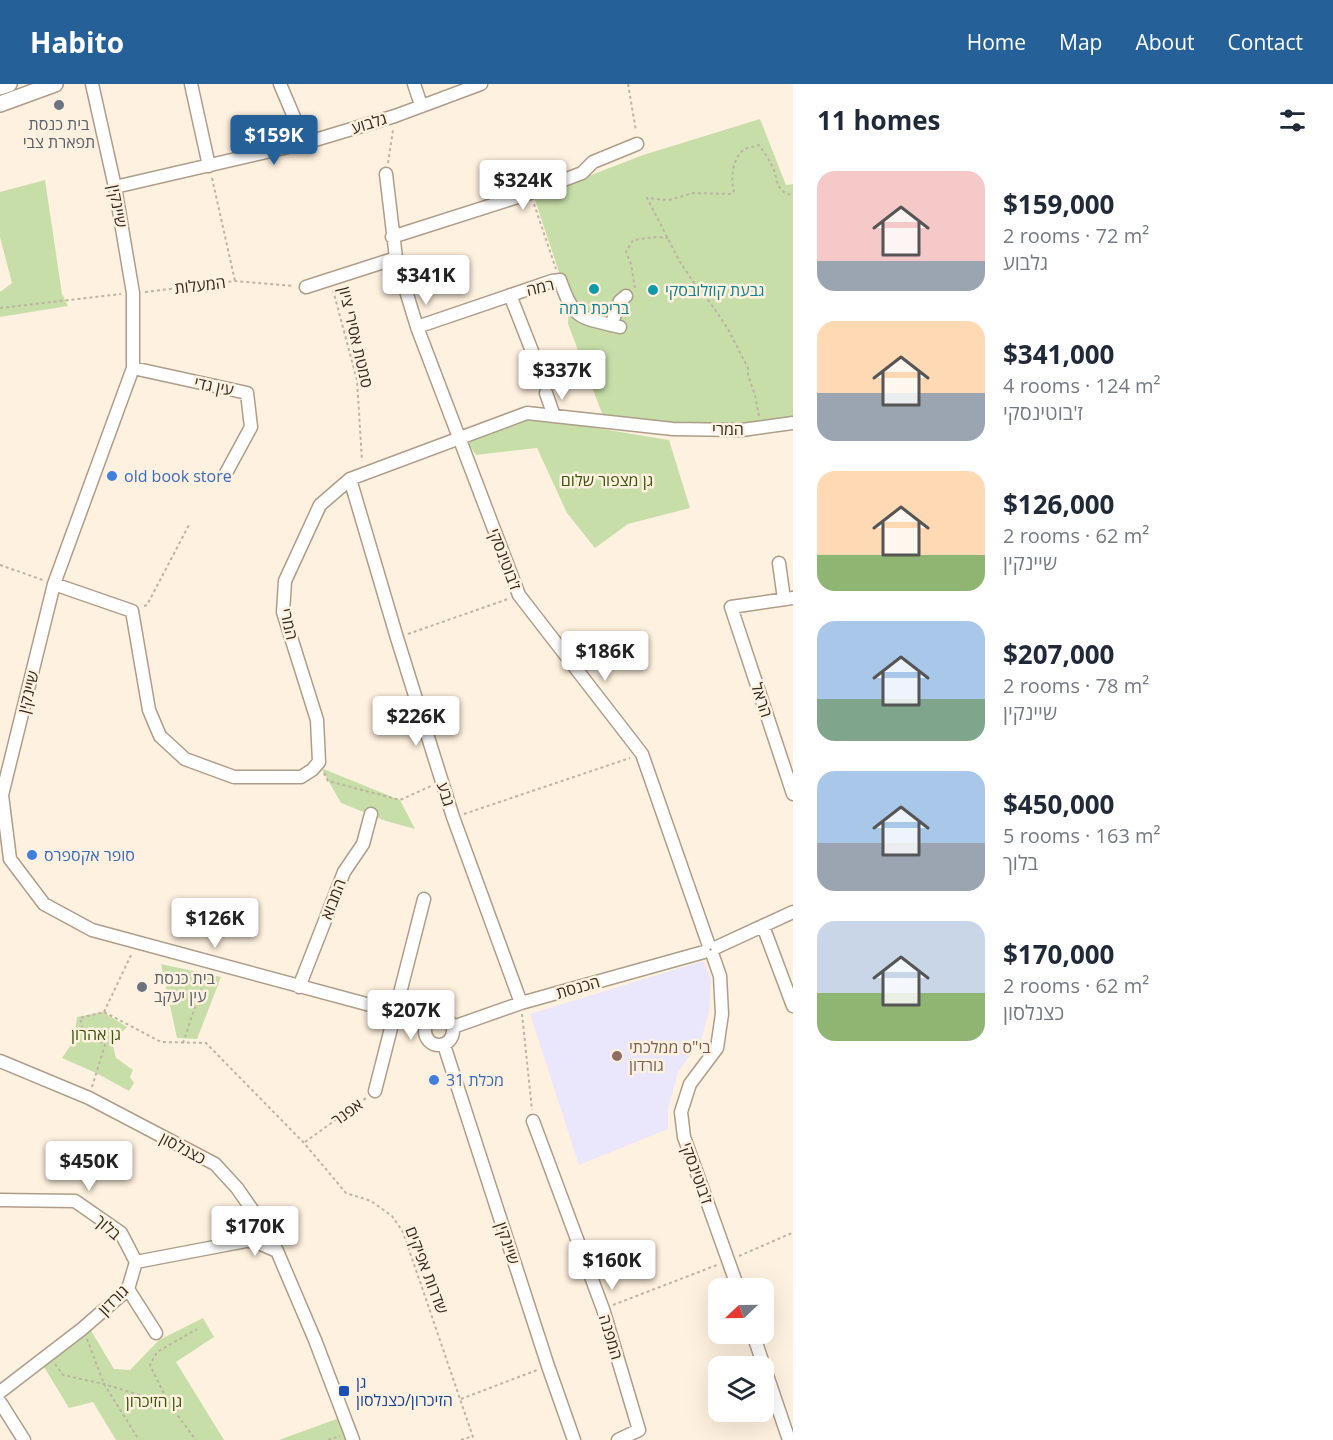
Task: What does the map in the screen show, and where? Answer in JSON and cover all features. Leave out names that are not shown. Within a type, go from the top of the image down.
[{"type":"main road","points":[[0,87],[9,84]]},
{"type":"main road","points":[[0,104],[55,84]]},
{"type":"street","name":"שיינקין","points":[[92,84],[115,188],[134,293],[133,368],[54,584],[2,795],[5,861],[44,904],[92,930],[396,1012],[426,1025]]},
{"type":"street","points":[[191,84],[209,166]]},
{"type":"street","points":[[280,84],[305,143]]},
{"type":"street","points":[[414,84],[421,105]]},
{"type":"street","name":"גלבוע","points":[[115,188],[305,143],[395,116],[481,84]]},
{"type":"street","points":[[392,237],[530,193],[582,173],[593,162],[637,144]]},
{"type":"street","name":"ז'בוטינסקי","points":[[386,174],[396,258],[417,327],[519,596],[642,754],[720,975],[722,1014],[717,1048],[690,1084],[681,1112],[684,1137],[734,1278]]},
{"type":"street","points":[[306,287],[396,258]]},
{"type":"street","name":"רמה","points":[[417,327],[560,280],[572,310],[585,318],[616,326],[620,301],[626,296]]},
{"type":"street","name":"רמה","points":[[510,295],[543,379]]},
{"type":"street","name":"עין גדי","points":[[133,368],[247,393],[251,427],[226,473]]},
{"type":"street","points":[[546,393],[554,416]]},
{"type":"street","name":"המרי","points":[[54,584],[132,611],[149,710],[160,736],[185,759],[234,777],[301,777],[319,762],[317,720],[283,612],[285,581],[320,505],[350,479],[527,413],[683,429],[742,430],[793,423]]},
{"type":"street","name":"גבע","points":[[350,479],[453,817],[521,1003]]},
{"type":"street","points":[[779,563],[788,599]]},
{"type":"street","name":"הראל","points":[[788,599],[731,607],[793,794]]},
{"type":"street","name":"המבוא","points":[[299,987],[344,872],[363,844],[371,814]]},
{"type":"street","name":"אפנר","points":[[375,1091],[424,899]]},
{"type":"street","name":"הכנסת","points":[[453,1027],[521,1003],[711,949],[793,912]]},
{"type":"street","points":[[763,926],[793,1006]]},
{"type":"street","points":[[441,1017],[453,1027],[451,1039],[444,1045],[433,1045],[424,1035],[426,1025],[431,1019],[441,1017]]},
{"type":"street","name":"שיינקין","points":[[444,1045],[574,1440]]},
{"type":"street","name":"כצנלסון","points":[[0,1061],[89,1098],[215,1164],[237,1188],[277,1251],[315,1340],[353,1440]]},
{"type":"street","name":"המפנה","points":[[533,1121],[603,1309],[639,1430],[618,1440]]},
{"type":"street","name":"בלוך","points":[[0,1200],[75,1201],[121,1233],[136,1262]]},
{"type":"street","points":[[236,1244],[250,1232],[258,1218]]},
{"type":"street","points":[[136,1262],[254,1241],[277,1251]]},
{"type":"street","name":"גורדון","points":[[0,1392],[82,1329],[128,1289],[136,1262]]},
{"type":"street","points":[[128,1289],[156,1334]]},
{"type":"street","points":[[756,1344],[789,1440]]},
{"type":"street","points":[[0,1402],[24,1440]]},
{"type":"path","points":[[628,84],[635,118]]},
{"type":"path","points":[[386,174],[395,116]]},
{"type":"path","points":[[760,418],[748,368],[728,329],[700,292],[647,198],[669,200],[693,193],[731,194],[734,191],[731,179],[736,160],[745,149],[759,145],[774,168],[777,186],[782,191],[793,195]]},
{"type":"path","points":[[209,166],[236,281]]},
{"type":"path","points":[[530,193],[560,280]]},
{"type":"path","points":[[626,296],[635,288],[631,264],[626,252],[629,244],[633,240],[668,238]]},
{"type":"path","name":"סמטת אסירי ציון","points":[[330,279],[357,380],[363,473]]},
{"type":"path","name":"המעלות","points":[[0,308],[236,281],[306,287]]},
{"type":"path","points":[[147,605],[190,523]]},
{"type":"path","points":[[0,566],[54,584]]},
{"type":"path","points":[[397,638],[519,596]]},
{"type":"path","points":[[453,817],[642,754]]},
{"type":"path","points":[[328,781],[400,800],[442,781]]},
{"type":"path","points":[[104,1012],[137,943]]},
{"type":"path","points":[[89,1098],[105,1045],[83,1030],[80,1018],[104,1012],[161,1042],[183,1042],[209,963]]},
{"type":"path","points":[[521,1003],[533,1121]]},
{"type":"path","name":"שדרות אפיקים","points":[[183,1042],[206,1043],[304,1143],[346,1193],[371,1201],[392,1216],[403,1232],[474,1440]]},
{"type":"path","name":"אפנר","points":[[304,1143],[375,1091]]},
{"type":"path","points":[[603,1309],[793,1234]]},
{"type":"path","points":[[82,1329],[104,1384],[139,1440]]},
{"type":"path","points":[[196,1440],[169,1404],[150,1365],[157,1352],[197,1329]]},
{"type":"path","points":[[49,1354],[63,1375],[104,1384],[169,1404]]},
{"type":"path","points":[[461,1399],[548,1366]]},
{"type":"path","points":[[461,1440],[473,1436]]},
{"type":"shaded area","name":"בי\"ס ממלכתי גורדון","points":[[703,961],[711,979],[709,1012],[701,1040],[678,1072],[668,1109],[668,1129],[579,1165],[530,1014]]},
{"type":"green space","points":[[760,119],[786,185],[793,184],[793,423],[742,430],[605,421],[568,324],[569,302],[534,197],[643,155]]},
{"type":"green space","points":[[45,180],[62,294],[68,306],[0,317],[0,292],[12,283],[0,237],[0,192]]},
{"type":"green space","name":"גן מצפור שלום","points":[[527,420],[553,421],[669,440],[690,508],[628,524],[595,548],[567,513],[537,448],[476,455],[465,439]]},
{"type":"green space","points":[[321,768],[400,800],[415,829],[386,821],[341,803]]},
{"type":"green space","points":[[161,964],[221,977],[197,1039],[177,1038]]},
{"type":"green space","name":"גן אהרון","points":[[103,1012],[127,1027],[113,1046],[116,1058],[133,1070],[130,1077],[134,1083],[129,1091],[62,1058],[74,1040],[77,1017]]},
{"type":"green space","name":"גן הזיכרון","points":[[203,1318],[214,1337],[176,1362],[224,1440],[116,1440],[93,1402],[69,1408],[44,1367],[49,1354],[90,1329],[114,1369],[130,1370],[159,1340]]},
{"type":"green space","points":[[342,1417],[349,1440],[279,1440]]},
{"type":"place","name":"בית כנסת תפארת צבי","points":[[59,105]]},
{"type":"place","name":"בריכת רמה","points":[[594,289]]},
{"type":"place","name":"גבעת קוזלובסקי","points":[[653,290]]},
{"type":"place","name":"old book store","points":[[112,476]]},
{"type":"place","name":"סופר אקספרס","points":[[32,855]]},
{"type":"place","name":"בית כנסת עין יעקב","points":[[142,987]]},
{"type":"place","name":"בי\"ס ממלכתי גורדון","points":[[617,1056]]},
{"type":"place","name":"מכלת 31","points":[[434,1080]]},
{"type":"place","name":"גן הזיכרון/כצנלסון","points":[[344,1391]]}]
